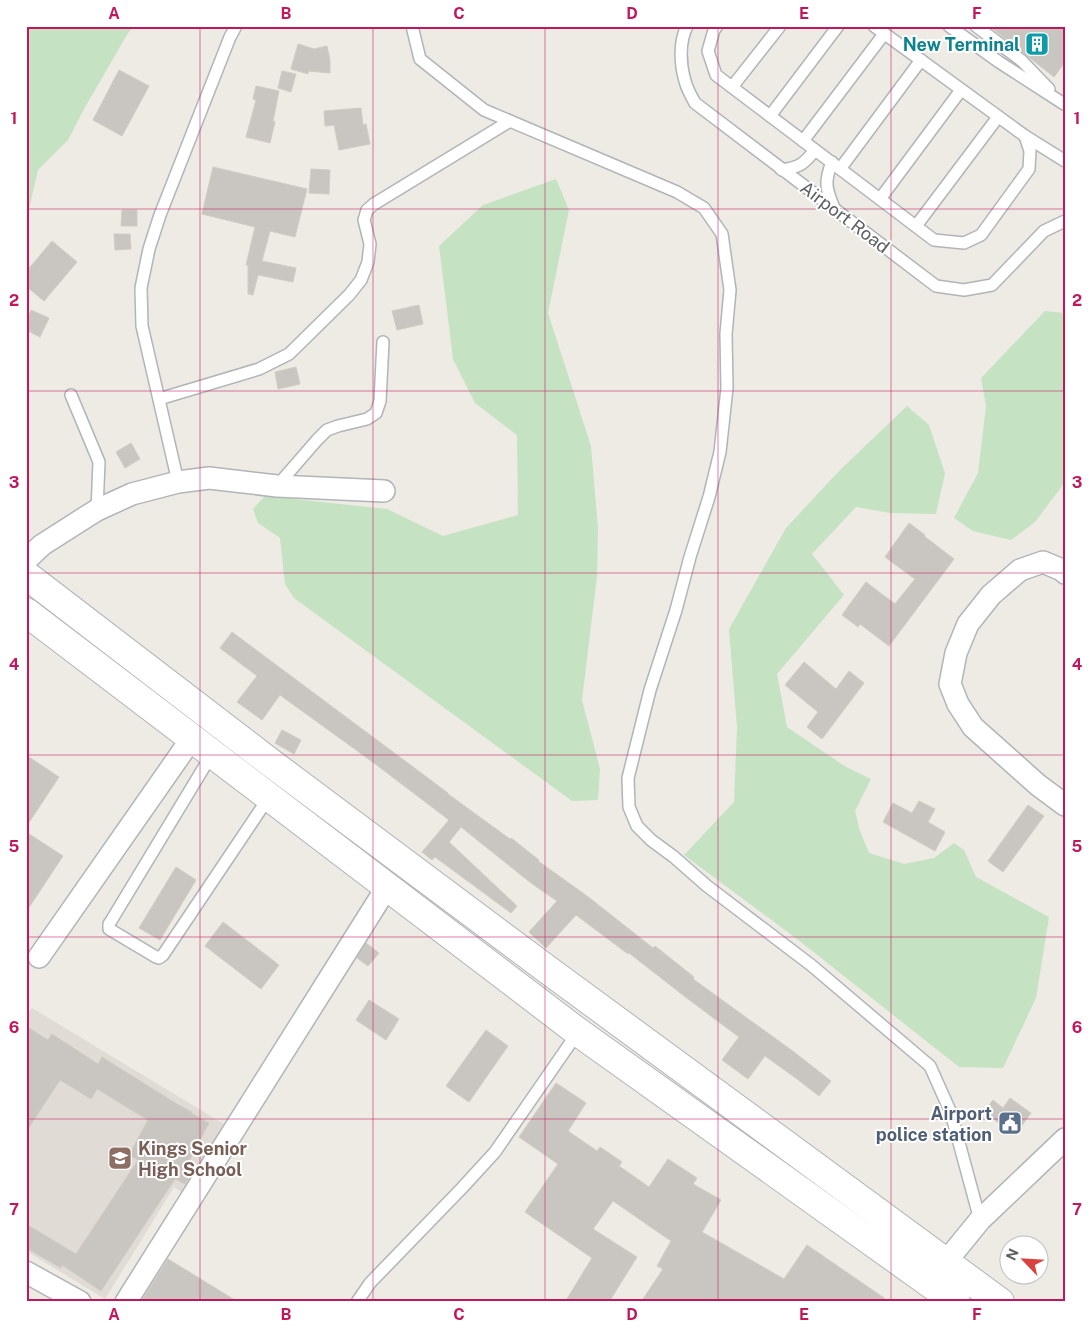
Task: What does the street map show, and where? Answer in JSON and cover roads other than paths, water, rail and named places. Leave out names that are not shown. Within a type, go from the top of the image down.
[{"type":"street","points":[[26,560],[42,545],[97,510],[132,494],[178,482],[209,478],[277,486],[384,491]]},
{"type":"street","points":[[1065,573],[1043,562],[1020,570],[991,595],[968,624],[956,653],[950,684],[958,704],[973,727],[1038,785],[1065,805]]},
{"type":"street","points":[[26,575],[275,766],[548,970],[937,1272],[956,1302]]},
{"type":"street","points":[[26,612],[578,1032],[937,1272],[1000,1302]]},
{"type":"street","points":[[39,957],[202,746]]},
{"type":"street","points":[[126,1302],[387,887]]},
{"type":"street","points":[[937,1272],[980,1220],[1062,1147]]},
{"type":"street","points":[[26,1272],[80,1302]]},
{"type":"lane","points":[[178,482],[142,326],[141,288],[149,249],[160,215],[236,26]]},
{"type":"lane","points":[[412,26],[420,59],[484,110],[678,192],[704,208],[722,234],[730,290],[726,334],[727,388],[720,452],[676,610],[650,690],[628,778],[629,807],[637,826],[651,840],[707,886],[811,965],[930,1066],[951,1113],[980,1220]]},
{"type":"lane","name":"Airport Road","points":[[686,26],[683,33],[681,55],[685,82],[695,103],[936,286],[964,290],[992,285],[1044,231],[1065,220]]},
{"type":"lane","points":[[717,26],[708,51],[716,75],[934,240],[964,243],[981,235],[1029,169],[1030,151],[1025,136]]},
{"type":"lane","points":[[732,87],[780,26]]},
{"type":"lane","points":[[770,116],[838,26]]},
{"type":"lane","points":[[874,26],[998,117],[1065,161]]},
{"type":"lane","points":[[949,26],[999,62],[1065,104]]},
{"type":"lane","points":[[976,26],[1022,62],[1065,104]]},
{"type":"lane","points":[[803,141],[884,34]]},
{"type":"lane","points":[[858,227],[834,209],[826,191],[828,173],[836,166],[921,60]]},
{"type":"lane","points":[[880,199],[961,90]]},
{"type":"lane","points":[[916,226],[998,117]]},
{"type":"lane","points":[[159,399],[259,369],[289,354],[349,295],[361,280],[368,262],[370,244],[364,220],[367,210],[510,121]]},
{"type":"lane","points":[[763,155],[782,170],[798,167],[815,150]]},
{"type":"lane","points":[[277,486],[327,430],[368,419],[376,413],[380,402],[383,342]]},
{"type":"lane","points":[[71,394],[99,462],[97,510]]},
{"type":"lane","points":[[202,746],[109,924],[109,929],[156,957],[159,958],[163,955],[269,797]]},
{"type":"lane","points":[[357,1302],[370,1283],[495,1152],[578,1032]]},
{"type":"place","name":"New Terminal","points":[[1037,44]]},
{"type":"place","name":"Airport police station","points":[[1010,1123]]},
{"type":"place","name":"Kings Senior High School","points":[[120,1158]]}]
